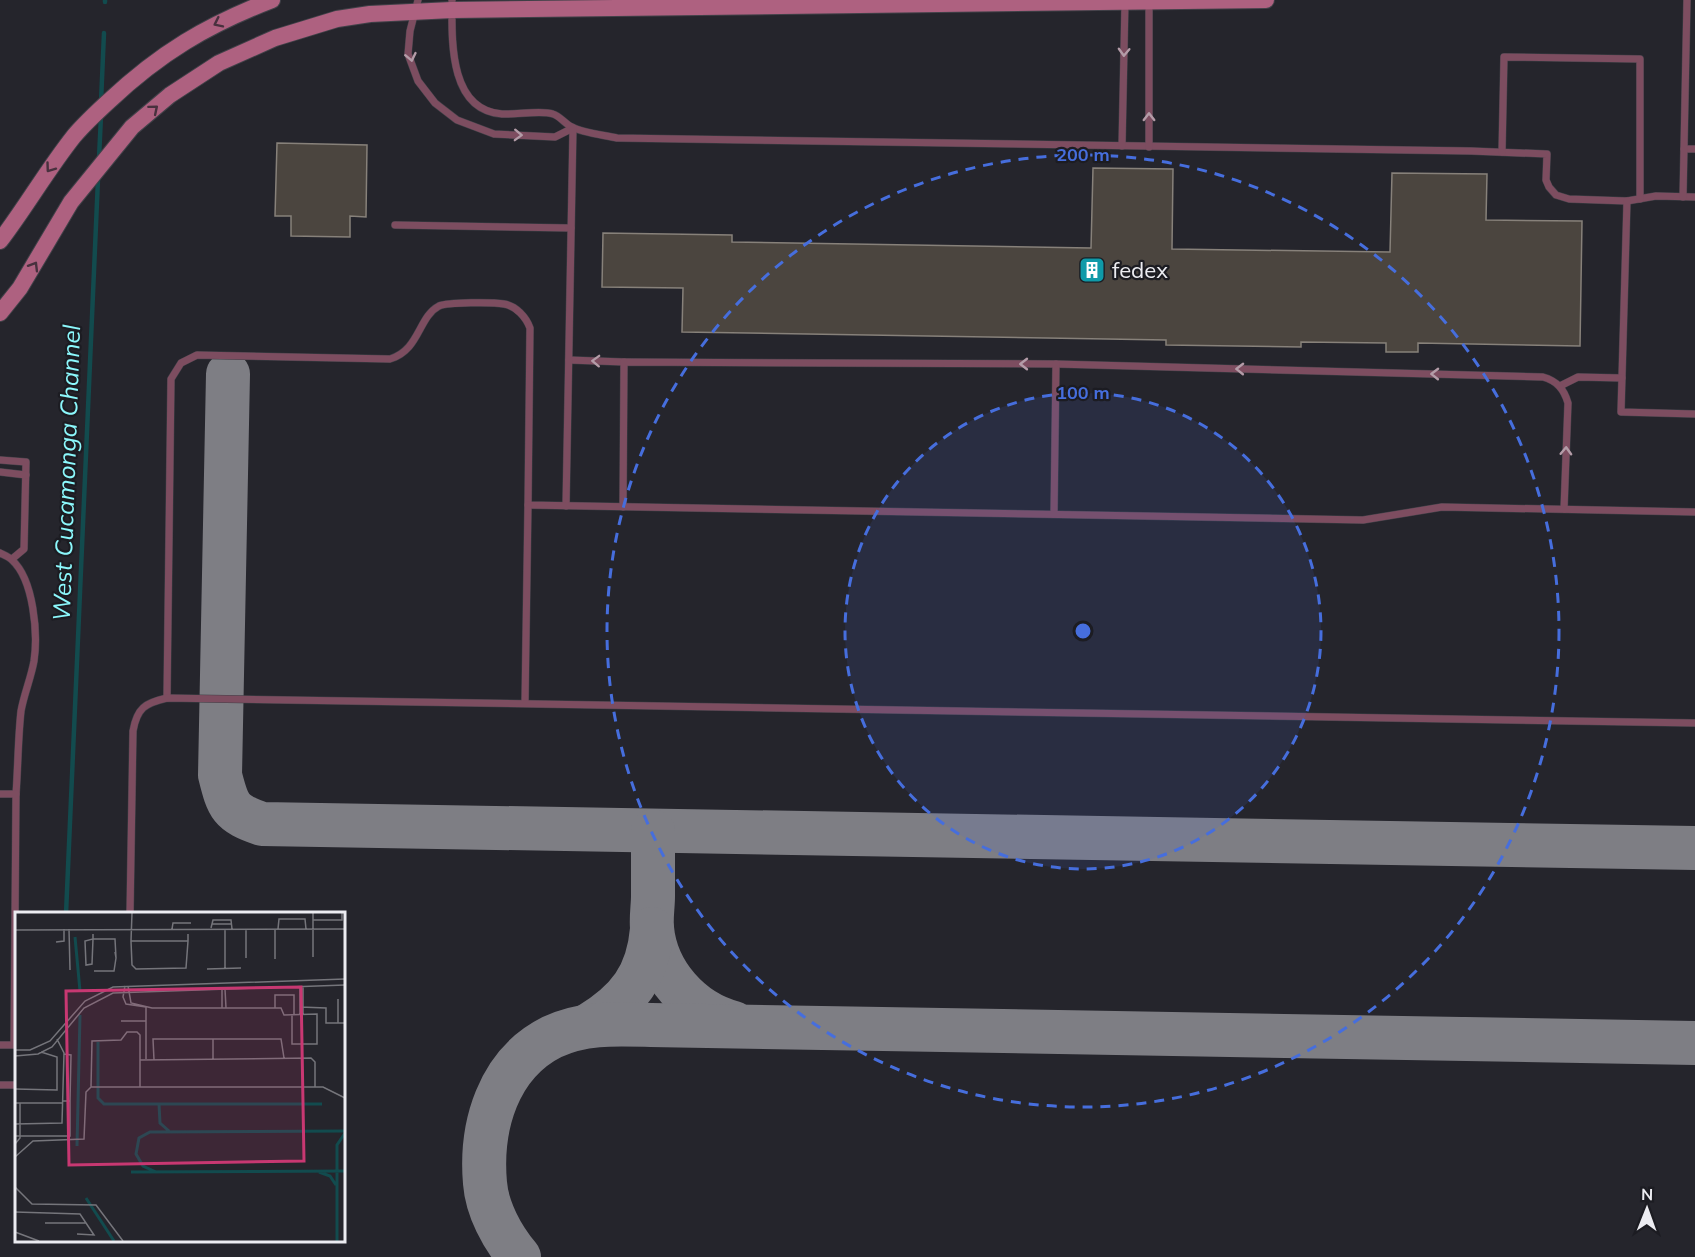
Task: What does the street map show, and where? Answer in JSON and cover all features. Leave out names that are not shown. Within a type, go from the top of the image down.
[{"type":"main road","points":[[0,241],[49,169],[86,122],[115,95],[171,49],[230,17],[272,0]]},
{"type":"main road","points":[[0,313],[20,288],[71,202],[132,127],[170,95],[219,63],[275,38],[337,19],[417,6],[452,5],[1266,0]]},
{"type":"lane","points":[[1683,197],[1687,0]]},
{"type":"lane","points":[[1122,146],[1125,1]]},
{"type":"lane","points":[[1149,1],[1149,147]]},
{"type":"lane","points":[[452,5],[455,68],[471,99],[486,111],[501,114],[553,114],[573,128],[616,138],[1547,154],[1546,180],[1549,188],[1556,195],[1569,199],[1627,201],[1656,196],[1695,197]]},
{"type":"lane","points":[[417,6],[410,31],[408,54],[418,81],[435,103],[457,120],[494,134],[555,136],[573,128]]},
{"type":"lane","points":[[1502,152],[1504,57],[1640,59],[1640,199]]},
{"type":"lane","points":[[566,506],[573,128]]},
{"type":"lane","points":[[1684,149],[1695,149]]},
{"type":"lane","points":[[1627,201],[1621,412],[1695,414]]},
{"type":"lane","points":[[394,225],[571,228]]},
{"type":"lane","points":[[167,698],[171,380],[181,363],[197,355],[390,359],[400,356],[408,349],[430,314],[438,307],[450,303],[505,304],[518,310],[526,318],[530,328],[525,703]]},
{"type":"lane","points":[[569,360],[1056,364],[1543,377],[1553,380],[1560,386],[1568,403],[1564,509]]},
{"type":"lane","points":[[623,507],[624,362]]},
{"type":"lane","points":[[1054,514],[1056,364]]},
{"type":"lane","points":[[1560,386],[1578,377],[1622,378]]},
{"type":"lane","points":[[0,460],[26,462],[24,549],[12,559]]},
{"type":"lane","points":[[0,472],[26,475]]},
{"type":"lane","points":[[528,505],[1363,520],[1442,507],[1695,512]]},
{"type":"lane","points":[[0,554],[12,559],[31,594],[35,636],[34,662],[21,710],[16,794],[15,912]]},
{"type":"lane","points":[[130,912],[133,730],[138,711],[146,704],[167,698],[1695,723]]},
{"type":"lane","points":[[0,794],[16,794]]},
{"type":"lane","points":[[0,1045],[14,1045],[15,920]]},
{"type":"lane","points":[[0,1085],[15,1086]]},
{"type":"building","points":[[277,143],[367,145],[366,217],[350,216],[350,237],[291,236],[291,216],[275,216]]},
{"type":"building","name":"fedex","points":[[1093,168],[1173,169],[1172,249],[1390,252],[1392,173],[1487,174],[1486,220],[1582,221],[1580,346],[1418,343],[1418,352],[1386,352],[1386,343],[1301,342],[1301,347],[1166,345],[1166,340],[682,332],[683,288],[602,287],[603,233],[732,235],[732,242],[1091,248]]},
{"type":"waterway","name":"West Cucamonga Channel","points":[[101,102],[104,33]]},
{"type":"waterway","name":"West Cucamonga Channel","points":[[99,158],[101,116]]},
{"type":"waterway","name":"West Cucamonga Channel","points":[[66,912],[98,179]]},
{"type":"taxiway","points":[[228,374],[220,775],[225,795],[232,807],[243,816],[262,824],[1695,848]]},
{"type":"taxiway","points":[[653,831],[652,924],[660,960],[668,975],[690,1000],[718,1018],[734,1023]]},
{"type":"taxiway","points":[[589,1025],[615,1006],[634,986],[646,960],[652,929]]},
{"type":"taxiway","points":[[519,1257],[496,1222],[486,1193],[484,1161],[490,1119],[496,1099],[518,1063],[533,1049],[552,1037],[588,1026],[626,1024],[1695,1043]]},
{"type":"place","name":"fedex","points":[[1092,270]]}]
